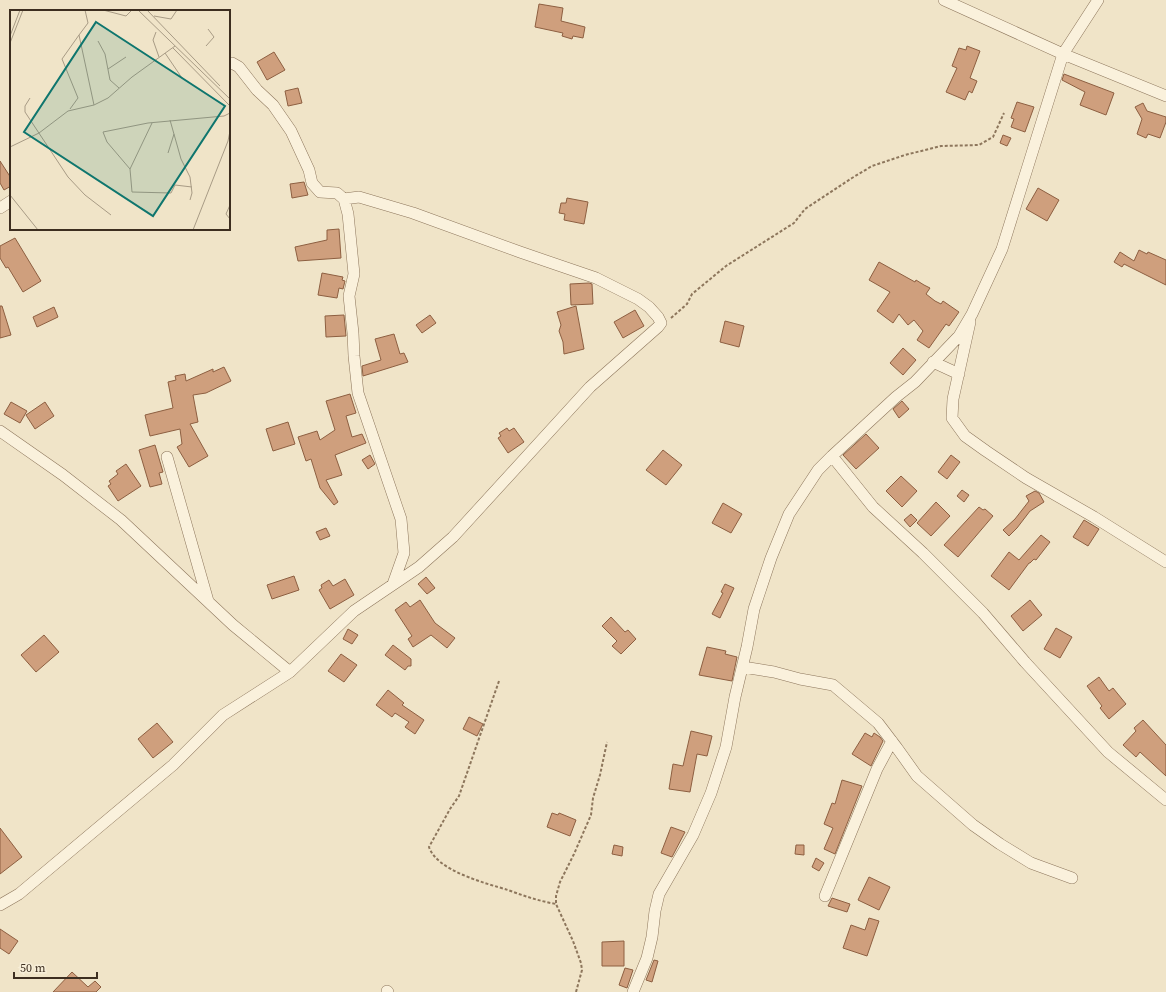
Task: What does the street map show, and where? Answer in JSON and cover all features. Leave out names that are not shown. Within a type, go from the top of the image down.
[{"type":"street","points":[[944,0],[1063,54],[1166,96]]},
{"type":"street","points":[[634,992],[652,937],[655,911],[659,894],[693,835],[711,793],[726,747],[754,609],[771,558],[789,514],[818,470],[896,397],[915,382],[959,336],[972,314],[1002,249],[1063,54],[1098,0]]},
{"type":"street","points":[[230,64],[232,63],[239,67],[257,90],[273,105],[291,131],[309,170],[312,183],[320,192],[337,193],[344,199],[348,214],[354,274],[349,296],[358,393],[401,519],[404,553],[393,584]]},
{"type":"street","points":[[0,905],[19,894],[172,764],[223,715],[290,672],[354,611],[419,567],[453,537],[590,387],[658,327],[660,323],[658,317],[649,307],[638,299],[589,275],[520,252],[413,213],[360,197],[344,199]]},
{"type":"street","points":[[0,208],[10,202]]},
{"type":"street","points":[[972,314],[953,399],[952,418],[965,436],[1026,478],[1094,517],[1166,562]]},
{"type":"street","points":[[933,362],[959,374]]},
{"type":"street","points":[[0,431],[63,475],[121,520],[233,625],[290,672]]},
{"type":"street","points":[[832,456],[873,507],[923,553],[983,613],[1025,662],[1108,752],[1166,800]]},
{"type":"street","points":[[167,457],[208,602]]},
{"type":"street","points":[[743,667],[833,685],[878,723],[917,776],[973,825],[1031,863],[1072,878]]},
{"type":"street","points":[[825,896],[874,776],[892,741]]},
{"type":"path","points":[[660,323],[671,317],[687,304],[692,294],[726,266],[794,223],[805,210],[852,178],[872,166],[941,146],[979,145],[993,137],[1004,113]]},
{"type":"path","points":[[499,681],[459,796],[450,808],[429,847],[431,854],[456,872],[523,896],[556,904]]},
{"type":"path","points":[[576,992],[582,970],[582,963],[556,904],[560,882],[591,815],[593,798],[600,775],[602,757],[607,742]]},
{"type":"building","points":[[539,4],[563,8],[561,21],[585,27],[583,38],[573,36],[572,39],[562,36],[563,33],[535,27]]},
{"type":"building","points":[[967,46],[980,51],[970,78],[977,81],[972,93],[969,91],[965,100],[946,92],[957,68],[952,66],[959,48],[966,50]]},
{"type":"building","points":[[274,52],[285,70],[267,80],[257,62]]},
{"type":"building","points":[[1064,74],[1114,93],[1106,115],[1080,105],[1085,92],[1062,80]]},
{"type":"building","points":[[298,88],[302,103],[288,106],[285,91]]},
{"type":"building","points":[[1017,102],[1034,107],[1025,132],[1011,127],[1014,119],[1011,118]]},
{"type":"building","points":[[1143,103],[1147,111],[1166,117],[1166,122],[1160,138],[1148,134],[1146,138],[1137,134],[1142,119],[1135,107]]},
{"type":"building","points":[[1003,135],[1011,138],[1007,146],[1000,143]]},
{"type":"building","points":[[0,161],[10,176],[10,187],[4,190],[0,183]]},
{"type":"building","points":[[304,182],[308,195],[292,198],[290,184]]},
{"type":"building","points":[[1038,188],[1059,200],[1047,221],[1026,209]]},
{"type":"building","points":[[567,198],[588,202],[584,224],[564,220],[565,214],[559,213],[561,203],[566,203]]},
{"type":"building","points":[[339,229],[341,258],[298,261],[295,247],[327,240],[327,230]]},
{"type":"building","points":[[15,238],[41,281],[23,292],[8,267],[6,268],[0,258],[0,246]]},
{"type":"building","points":[[1139,250],[1147,254],[1148,252],[1166,260],[1166,285],[1124,264],[1122,267],[1114,262],[1120,252],[1134,261]]},
{"type":"building","points":[[879,262],[915,282],[916,280],[930,288],[926,294],[941,304],[943,301],[959,312],[949,326],[946,324],[929,348],[917,340],[923,331],[914,320],[908,325],[899,314],[893,323],[877,311],[890,292],[869,280]]},
{"type":"building","points":[[322,273],[343,277],[342,280],[345,281],[343,289],[339,288],[337,298],[318,295]]},
{"type":"building","points":[[570,284],[592,284],[593,304],[571,305]]},
{"type":"building","points":[[0,306],[2,306],[11,335],[0,338]]},
{"type":"building","points":[[576,306],[584,349],[564,354],[563,342],[559,331],[561,325],[557,312]]},
{"type":"building","points":[[54,307],[58,317],[37,327],[33,317]]},
{"type":"building","points":[[635,310],[644,326],[623,338],[614,322]]},
{"type":"building","points":[[344,315],[346,336],[326,337],[325,316]]},
{"type":"building","points":[[430,315],[436,323],[422,333],[416,325]]},
{"type":"building","points":[[725,321],[744,326],[739,347],[720,342]]},
{"type":"building","points":[[394,334],[400,354],[404,353],[408,362],[363,376],[362,366],[381,360],[375,339]]},
{"type":"building","points":[[903,348],[916,360],[903,375],[890,363]]},
{"type":"building","points":[[224,367],[231,381],[206,393],[193,395],[198,422],[190,424],[208,456],[189,467],[177,447],[182,444],[180,429],[150,436],[145,415],[173,408],[168,382],[176,380],[175,376],[185,374],[186,381],[213,369],[213,372]]},
{"type":"building","points":[[350,394],[356,413],[346,416],[352,437],[362,434],[366,443],[335,455],[342,475],[326,480],[338,502],[334,505],[320,488],[311,459],[306,461],[298,437],[317,431],[320,440],[335,430],[326,401]]},
{"type":"building","points":[[902,401],[909,409],[899,418],[893,409]]},
{"type":"building","points":[[11,402],[27,411],[20,423],[4,414]]},
{"type":"building","points":[[45,402],[54,416],[35,429],[26,415]]},
{"type":"building","points":[[288,422],[295,444],[273,451],[266,429]]},
{"type":"building","points":[[507,428],[509,431],[514,428],[524,442],[508,453],[498,438],[501,436],[499,433]]},
{"type":"building","points":[[866,434],[879,448],[856,469],[843,455]]},
{"type":"building","points":[[155,445],[163,472],[159,473],[162,484],[150,487],[139,450]]},
{"type":"building","points":[[663,450],[682,465],[666,485],[646,470]]},
{"type":"building","points":[[370,455],[375,464],[368,469],[362,460]]},
{"type":"building","points":[[951,455],[960,462],[947,479],[938,472]]},
{"type":"building","points":[[126,464],[141,486],[118,501],[108,486],[111,484],[109,481],[118,474],[116,471]]},
{"type":"building","points":[[901,476],[917,491],[902,507],[886,491]]},
{"type":"building","points":[[962,490],[969,495],[964,502],[957,496]]},
{"type":"building","points":[[1035,491],[1039,493],[1044,502],[1030,511],[1009,536],[1003,530],[1015,519],[1029,501],[1026,496]]},
{"type":"building","points":[[936,502],[950,516],[931,536],[917,523]]},
{"type":"building","points":[[723,503],[742,514],[731,533],[712,523]]},
{"type":"building","points":[[979,507],[983,510],[985,509],[993,516],[958,557],[944,545]]},
{"type":"building","points":[[911,514],[917,520],[910,527],[904,520]]},
{"type":"building","points":[[1084,520],[1099,529],[1088,546],[1073,537]]},
{"type":"building","points":[[326,528],[330,536],[320,540],[316,532]]},
{"type":"building","points":[[1041,535],[1050,542],[1036,560],[1034,559],[1029,563],[1009,590],[991,576],[1009,552],[1019,560]]},
{"type":"building","points":[[294,576],[299,590],[272,599],[267,585]]},
{"type":"building","points":[[426,577],[435,588],[427,594],[418,584]]},
{"type":"building","points":[[345,579],[354,595],[330,609],[319,590],[322,588],[321,585],[329,580],[333,586]]},
{"type":"building","points":[[725,584],[734,588],[720,618],[712,614],[723,593],[721,592]]},
{"type":"building","points":[[420,600],[435,623],[455,638],[447,648],[431,635],[413,647],[408,639],[412,636],[395,610],[406,602],[410,607]]},
{"type":"building","points":[[1030,600],[1042,615],[1023,631],[1011,616]]},
{"type":"building","points":[[611,617],[625,632],[628,630],[636,639],[621,654],[612,646],[617,641],[602,626]]},
{"type":"building","points":[[1056,628],[1072,637],[1060,658],[1044,649]]},
{"type":"building","points":[[348,629],[358,635],[352,644],[343,639]]},
{"type":"building","points":[[44,635],[59,652],[36,672],[21,655]]},
{"type":"building","points":[[393,645],[411,659],[411,666],[408,666],[405,670],[385,655]]},
{"type":"building","points":[[707,647],[726,651],[725,654],[737,657],[732,681],[699,675]]},
{"type":"building","points":[[341,654],[357,665],[344,682],[328,671]]},
{"type":"building","points":[[1099,677],[1109,691],[1113,688],[1126,704],[1109,719],[1100,708],[1102,706],[1087,686]]},
{"type":"building","points":[[388,690],[404,703],[402,705],[424,720],[415,734],[405,727],[409,722],[395,713],[392,717],[376,705]]},
{"type":"building","points":[[469,717],[483,724],[477,736],[463,729]]},
{"type":"building","points":[[1143,720],[1166,745],[1166,776],[1140,752],[1136,757],[1123,745],[1136,731],[1134,728]]},
{"type":"building","points":[[157,723],[173,742],[153,758],[138,739]]},
{"type":"building","points":[[691,731],[712,736],[707,756],[697,754],[690,792],[669,789],[673,764],[683,766]]},
{"type":"building","points":[[865,733],[872,737],[874,733],[883,741],[871,766],[852,754]]},
{"type":"building","points":[[842,780],[862,786],[835,854],[824,849],[833,828],[824,824],[832,803],[835,804]]},
{"type":"building","points":[[552,813],[558,815],[559,813],[576,820],[570,836],[547,827]]},
{"type":"building","points":[[671,827],[685,832],[672,857],[661,853]]},
{"type":"building","points":[[0,828],[22,857],[0,874]]},
{"type":"building","points":[[614,845],[623,847],[622,856],[612,854]]},
{"type":"building","points":[[796,845],[804,845],[804,855],[795,854]]},
{"type":"building","points":[[816,858],[824,863],[819,871],[812,867]]},
{"type":"building","points":[[869,877],[890,887],[879,910],[858,900]]},
{"type":"building","points":[[832,898],[850,904],[847,912],[828,906]]},
{"type":"building","points":[[869,918],[879,921],[867,956],[843,948],[851,925],[865,930]]},
{"type":"building","points":[[0,929],[18,941],[9,954],[0,948]]},
{"type":"building","points":[[624,941],[624,966],[602,966],[602,942]]},
{"type":"building","points":[[654,960],[658,961],[652,982],[646,980]]},
{"type":"building","points":[[625,968],[633,970],[627,988],[619,985]]},
{"type":"building","points":[[72,972],[88,987],[95,981],[101,987],[96,992],[53,992]]}]
